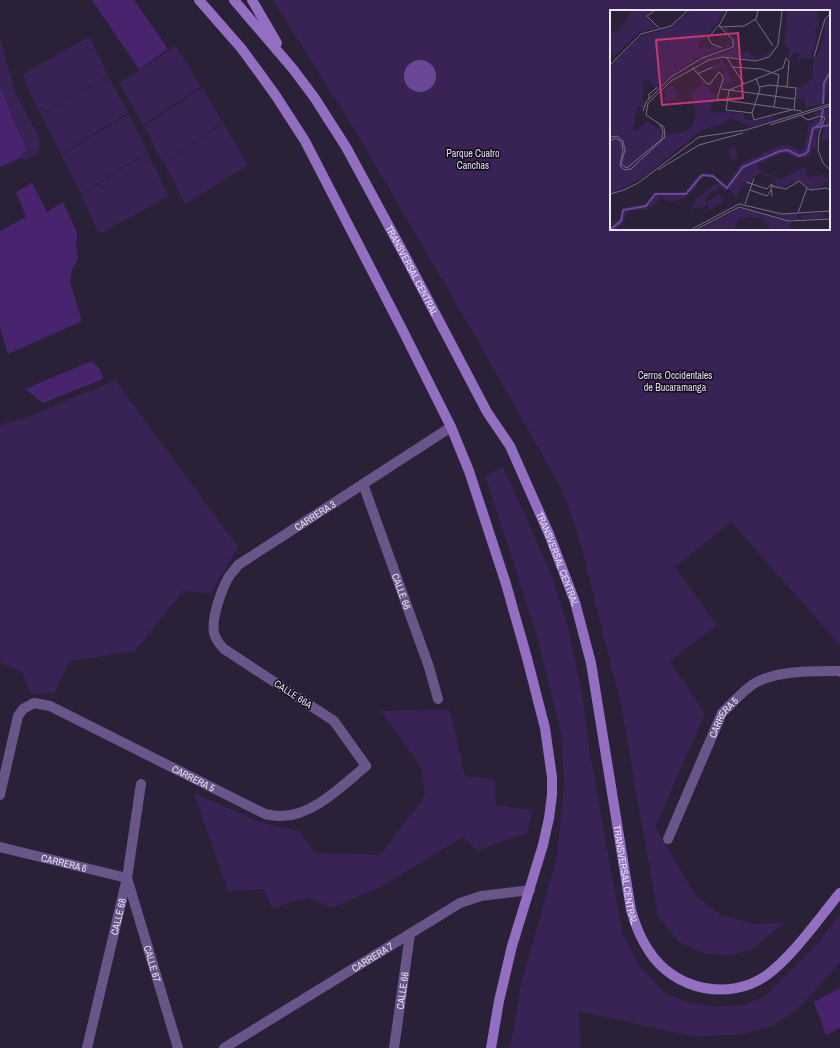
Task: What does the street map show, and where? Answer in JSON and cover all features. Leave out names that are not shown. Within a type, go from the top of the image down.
[{"type":"main road","points":[[199,0],[241,48],[276,96],[305,141],[392,308],[451,427],[469,471],[506,584],[528,658],[550,753],[552,777],[550,818],[530,890],[512,946],[499,1001],[491,1048]]},
{"type":"main road","name":"TRANSVERSAL CENTRAL","points":[[234,0],[293,69],[318,104],[355,162],[406,256],[487,412],[510,446],[549,534],[572,595],[583,630],[595,688],[631,910],[640,936],[650,952],[665,968],[681,980],[694,986],[713,990],[734,989],[767,975],[780,963],[840,893]]},
{"type":"main road","points":[[252,0],[293,69]]},
{"type":"street","name":"CARRERA 3","points":[[214,631],[215,616],[220,598],[230,576],[238,565],[451,427]]},
{"type":"street","name":"CALLE 66","points":[[363,484],[429,667],[438,699]]},
{"type":"street","name":"CALLE 66A","points":[[214,631],[217,642],[224,649],[334,721],[366,766]]},
{"type":"street","name":"CARRERA 5","points":[[668,839],[722,713],[737,697],[753,684],[776,675],[807,671],[839,671]]},
{"type":"street","name":"CARRERA 5","points":[[0,795],[18,716],[23,709],[34,703],[50,706],[264,814],[281,816],[301,813],[322,802],[366,766]]},
{"type":"street","name":"CALLE 68","points":[[87,1048],[127,878],[141,784]]},
{"type":"street","name":"CARRERA 6","points":[[0,847],[127,878]]},
{"type":"street","name":"CALLE 67","points":[[127,878],[178,1048]]},
{"type":"street","name":"CARRERA 7","points":[[224,1048],[460,903],[481,896],[530,890]]},
{"type":"street","name":"CALLE 66","points":[[394,1048],[410,934]]},
{"type":"green space","name":"Cerros Occidentales de Bucaramanga","points":[[273,0],[840,0],[840,645],[731,522],[675,567],[717,625],[670,661],[705,714],[655,827],[696,896],[722,916],[754,924],[784,922],[753,949],[730,956],[704,953],[680,943],[658,916],[621,705],[577,531],[561,488],[474,334],[356,132]]},
{"type":"green space","points":[[89,37],[108,75],[40,115],[22,74]]},
{"type":"green space","points":[[0,38],[16,94],[38,135],[40,148],[37,153],[25,160],[20,158],[27,150],[11,111],[0,90]]},
{"type":"green space","points":[[176,46],[201,87],[143,125],[119,83]]},
{"type":"green space","points":[[108,76],[128,113],[61,154],[41,115]]},
{"type":"green space","points":[[202,88],[223,122],[163,163],[144,126]]},
{"type":"green space","points":[[129,114],[147,152],[81,194],[61,155]]},
{"type":"green space","points":[[223,123],[248,165],[185,204],[164,163]]},
{"type":"green space","points":[[147,153],[169,196],[99,234],[81,195]]},
{"type":"green space","points":[[115,380],[238,547],[211,593],[183,591],[135,651],[70,661],[54,693],[31,694],[22,672],[0,662],[0,425],[25,418]]},
{"type":"green space","points":[[503,467],[551,573],[567,622],[582,693],[590,753],[622,932],[638,964],[666,994],[690,1003],[717,1007],[744,1005],[765,996],[820,941],[840,914],[840,962],[801,1006],[774,1025],[745,1034],[696,1037],[579,1011],[580,1048],[510,1048],[521,984],[557,856],[564,785],[561,732],[536,633],[485,476]]},
{"type":"green space","points":[[450,710],[465,776],[494,779],[496,805],[532,810],[528,832],[478,851],[463,837],[380,887],[332,908],[307,897],[272,909],[264,889],[228,891],[194,793],[262,823],[299,831],[315,853],[380,855],[425,796],[421,767],[381,711]]},
{"type":"shaded area","points":[[420,60],[431,65],[436,76],[431,87],[420,92],[409,87],[404,76],[409,65]]},
{"type":"building","points":[[92,0],[134,0],[168,49],[139,69]]},
{"type":"building","points":[[0,87],[27,150],[20,158],[0,167]]},
{"type":"building","points":[[32,183],[47,212],[63,202],[77,233],[76,247],[78,259],[72,269],[70,282],[82,321],[8,354],[0,328],[0,231],[26,217],[16,192]]},
{"type":"building","points":[[92,361],[99,368],[103,379],[43,403],[25,389]]},
{"type":"building","points":[[840,988],[840,1028],[826,1035],[814,1002]]},
{"type":"park label","name":"Parque Cuatro Canchas","points":[[473,158]]}]
